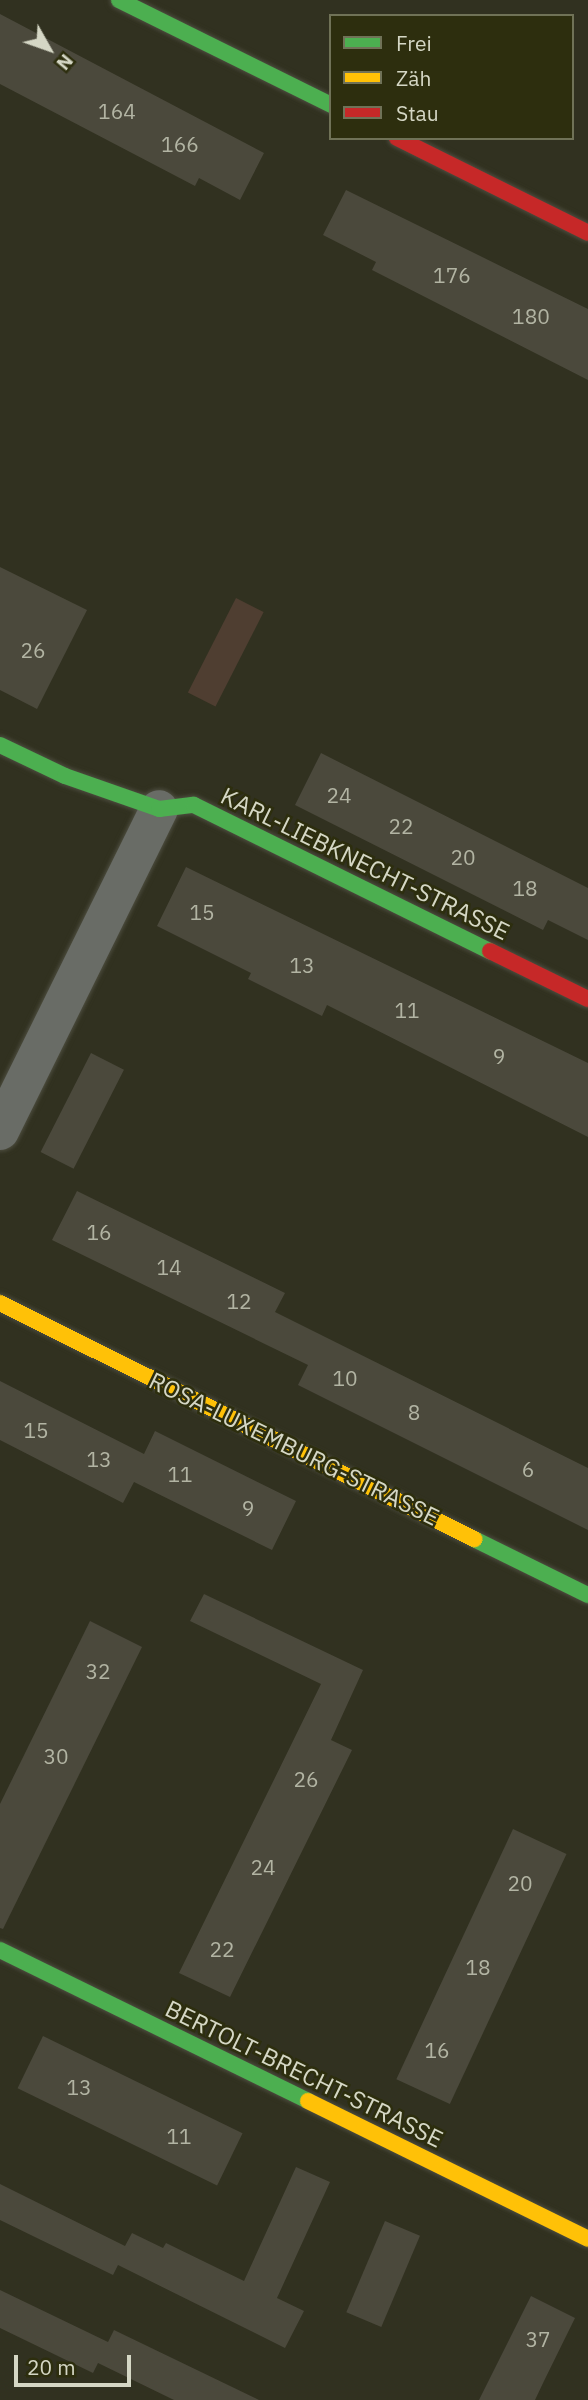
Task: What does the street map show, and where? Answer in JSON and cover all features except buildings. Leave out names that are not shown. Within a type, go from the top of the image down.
[{"type":"street","points":[[119,0],[329,104]]},
{"type":"street","points":[[401,140],[588,233]]},
{"type":"street","name":"KARL-LIEBKNECHT-STRASSE","points":[[0,745],[65,776],[159,809],[194,805],[588,999]]},
{"type":"street","points":[[0,1130],[159,809]]},
{"type":"street","name":"ROSA-LUXEMBURG-STRASSE","points":[[0,1303],[588,1595]]},
{"type":"street","name":"BERTOLT-BRECHT-STRASSE","points":[[0,1950],[588,2239]]},
{"type":"shaded area","points":[[236,598],[264,612],[215,707],[188,692]]},
{"type":"traffic: fast","points":[[119,0],[329,104]]},
{"type":"traffic: fast","points":[[0,745],[65,776],[159,809],[194,805],[490,951]]},
{"type":"traffic: fast","points":[[474,1539],[588,1595]]},
{"type":"traffic: fast","points":[[0,1950],[308,2101]]},
{"type":"traffic: slow","points":[[0,1303],[474,1539]]},
{"type":"traffic: slow","points":[[308,2101],[588,2239]]},
{"type":"traffic: jam","points":[[401,140],[588,233]]},
{"type":"traffic: jam","points":[[490,951],[588,999]]}]
